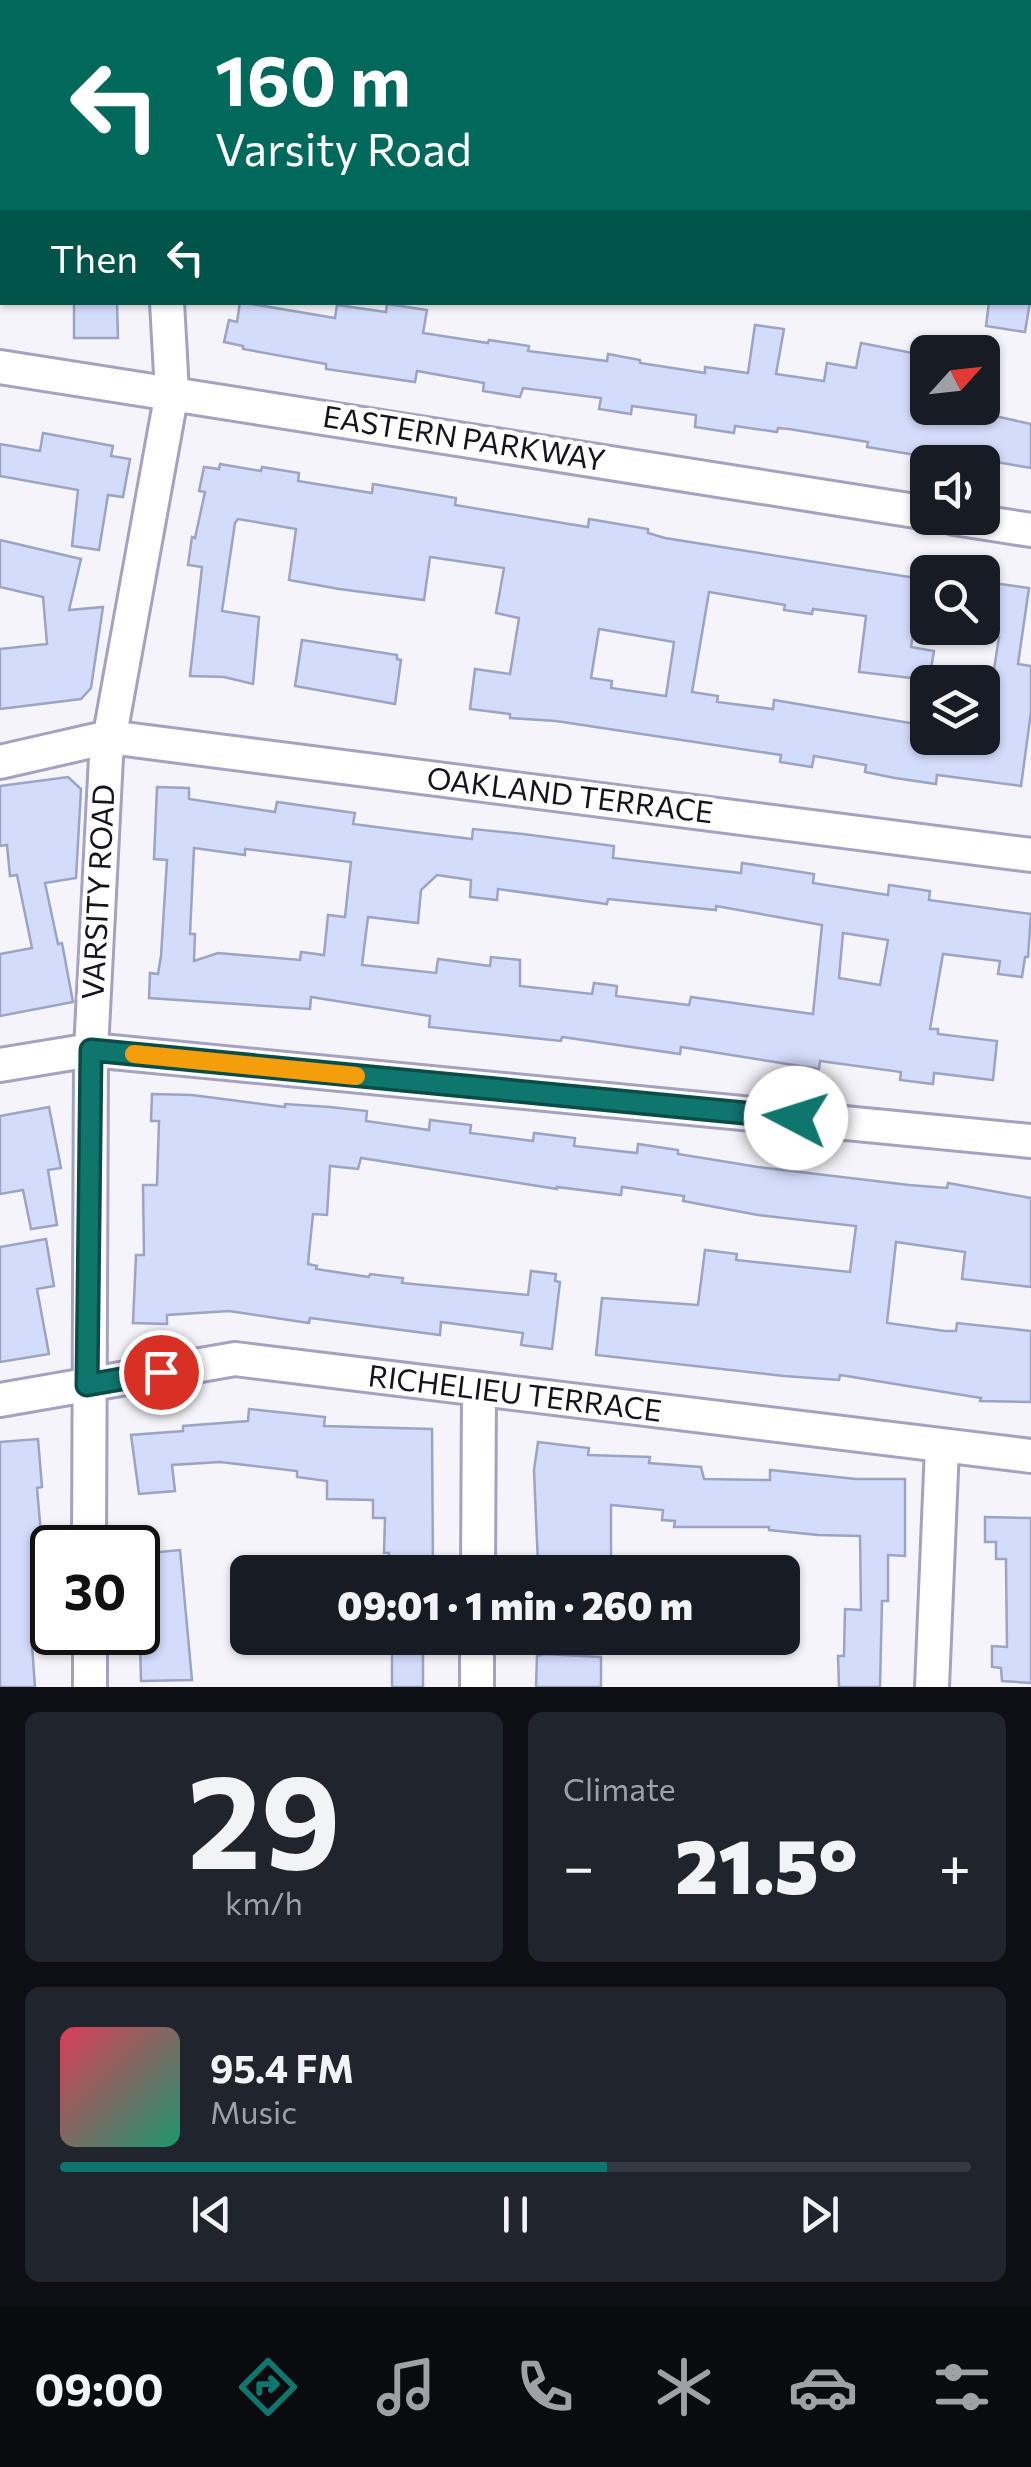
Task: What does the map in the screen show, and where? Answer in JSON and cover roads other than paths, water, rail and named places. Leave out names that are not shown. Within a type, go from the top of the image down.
[{"type":"street","name":"VARSITY ROAD","points":[[89,1525],[91,1050],[109,737],[172,392],[167,305]]},
{"type":"street","name":"EASTERN PARKWAY","points":[[0,367],[910,510]]},
{"type":"street","points":[[1000,525],[1031,530]]},
{"type":"street","points":[[0,762],[109,737]]},
{"type":"street","name":"OAKLAND TERRACE","points":[[109,737],[1031,856]]},
{"type":"street","points":[[0,1065],[91,1050],[1031,1142]]},
{"type":"street","name":"RICHELIEU TERRACE","points":[[0,1400],[235,1359],[1031,1456]]},
{"type":"street","points":[[478,1555],[479,1390]]},
{"type":"street","points":[[932,1687],[942,1446]]},
{"type":"street","points":[[90,1655],[90,1687]]},
{"type":"street","points":[[477,1655],[477,1687]]}]
